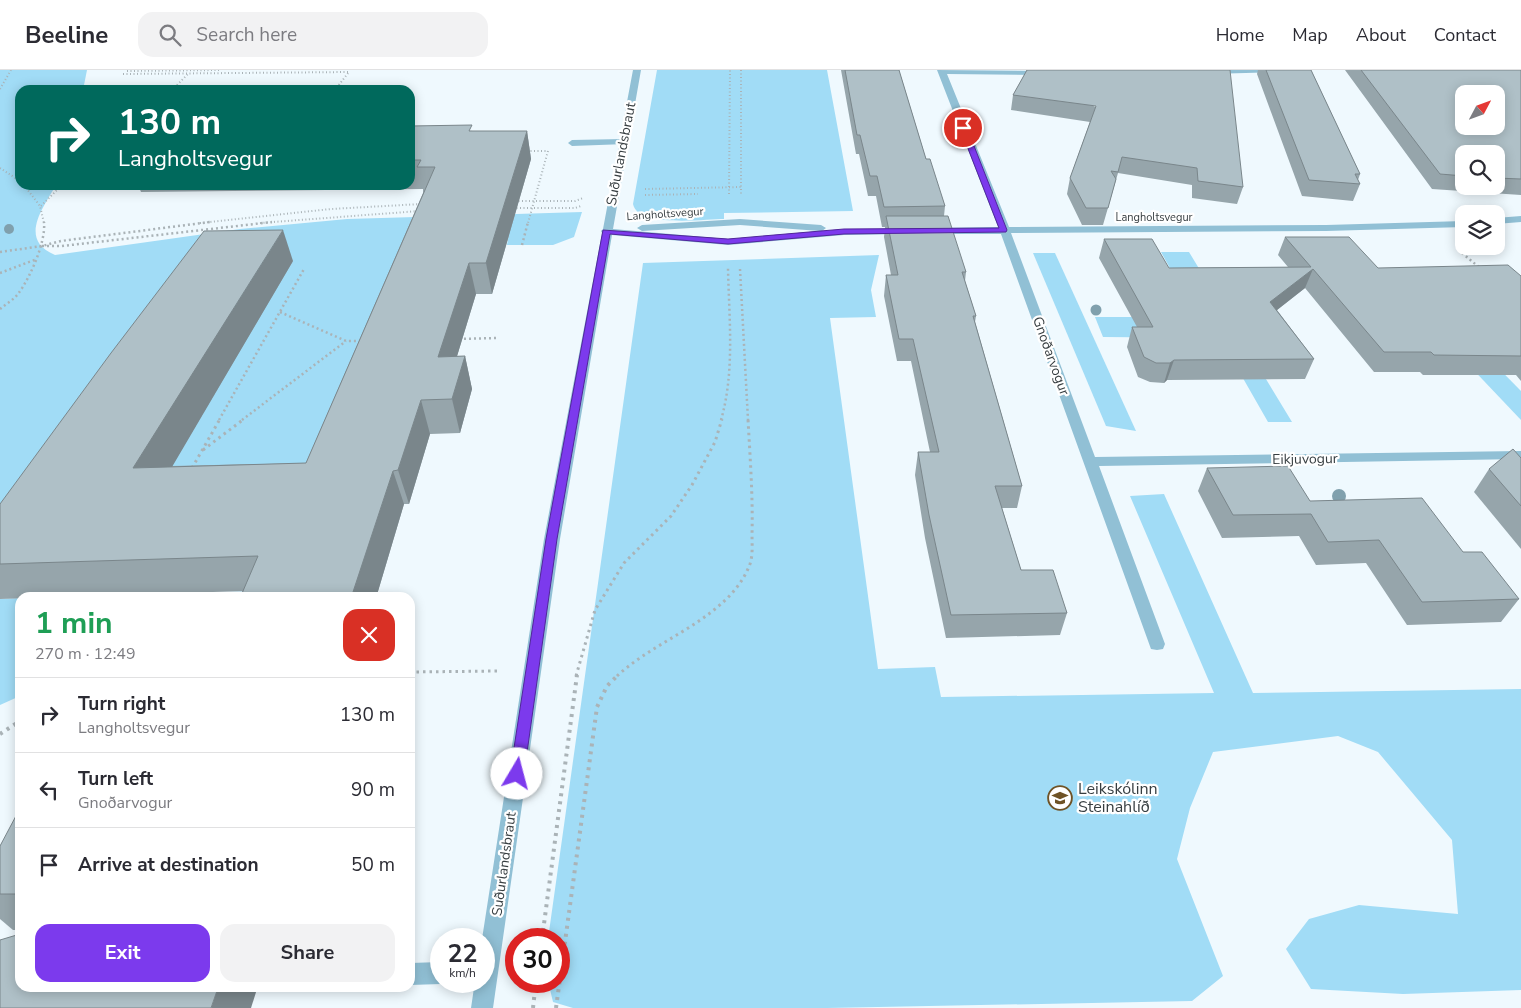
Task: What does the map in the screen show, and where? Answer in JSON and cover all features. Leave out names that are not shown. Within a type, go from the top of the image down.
[{"type":"street","name":"Suðurlandsbraut","points":[[493,928],[552,539],[606,231],[637,70]]},
{"type":"street","points":[[1198,72],[1278,70]]},
{"type":"street","points":[[941,71],[1051,73]]},
{"type":"street","name":"Gnoðarvogur","points":[[941,71],[1004,230],[1157,644]]},
{"type":"street","points":[[572,143],[623,142]]},
{"type":"street","points":[[1505,220],[1521,219]]},
{"type":"street","name":"Langholtsvegur","points":[[606,231],[740,222],[800,225],[844,232]]},
{"type":"street","name":"Langholtsvegur","points":[[606,231],[728,242],[844,232],[1326,228],[1455,224]]},
{"type":"street","name":"Eikjuvogur","points":[[1089,462],[1521,455]]},
{"type":"street","points":[[415,974],[430,973]]},
{"type":"street","name":"Suðurlandsbraut","points":[[482,1008],[484,993]]},
{"type":"path","points":[[0,89],[11,70]]},
{"type":"path","points":[[220,70],[127,70],[123,74],[348,72],[339,85]]},
{"type":"path","points":[[729,201],[730,70]]},
{"type":"path","points":[[741,70],[741,196]]},
{"type":"path","points":[[177,85],[189,73]]},
{"type":"path","points":[[520,152],[548,151],[522,245]]},
{"type":"path","points":[[0,168],[15,178]]},
{"type":"path","points":[[641,189],[741,188]]},
{"type":"path","points":[[0,309],[18,294],[38,258],[42,246],[46,225],[41,206],[29,190]]},
{"type":"path","points":[[41,206],[57,190]]},
{"type":"path","points":[[506,201],[574,201],[583,198],[587,194]]},
{"type":"path","points":[[640,195],[699,194]]},
{"type":"path","points":[[0,252],[42,246],[61,240],[212,221],[357,206],[426,204]]},
{"type":"path","points":[[513,208],[575,208],[583,205]]},
{"type":"path","points":[[42,246],[62,246],[210,228],[356,214],[424,211]]},
{"type":"path","points":[[1464,255],[1485,272]]},
{"type":"path","points":[[0,272],[38,258]]},
{"type":"path","points":[[543,928],[574,684],[595,610],[624,563],[676,508],[692,485],[715,442],[726,404],[729,363],[728,261]]},
{"type":"path","points":[[556,1008],[597,707],[608,684],[631,665],[708,615],[738,587],[750,564],[753,522],[739,261]]},
{"type":"path","points":[[188,474],[304,270]]},
{"type":"path","points":[[280,312],[346,341],[365,341]]},
{"type":"path","points":[[450,339],[497,338]]},
{"type":"path","points":[[201,452],[346,341]]},
{"type":"path","points":[[415,672],[508,671]]},
{"type":"path","points":[[0,734],[15,724]]},
{"type":"path","points":[[533,1008],[535,993]]},
{"type":"shaded area","points":[[0,70],[87,70],[84,85],[15,85],[15,190],[53,190],[40,213],[36,232],[38,241],[44,249],[55,255],[240,229],[347,219],[582,212],[574,237],[553,245],[507,245],[509,233],[320,497],[0,573]]},
{"type":"shaded area","points":[[657,70],[827,70],[853,211],[724,213],[724,219],[688,221],[659,219],[638,212],[633,204]]},
{"type":"shaded area","points":[[1161,252],[1189,252],[1292,422],[1268,422],[1220,338],[1103,337],[1095,317],[1197,317]]},
{"type":"shaded area","points":[[1033,253],[1055,253],[1136,431],[1106,426]]},
{"type":"shaded area","name":"Leikskólinn Steinahlíð","points":[[879,255],[871,290],[876,317],[830,318],[878,669],[935,667],[941,697],[1214,693],[1130,496],[1164,494],[1253,693],[1521,689],[1521,990],[1403,994],[1311,989],[1286,949],[1309,919],[1359,905],[1458,914],[1452,840],[1378,752],[1338,736],[1213,752],[1190,808],[1177,859],[1223,976],[1192,1001],[827,1008],[573,1008],[553,1002],[551,993],[570,993],[570,928],[550,928],[643,263]]},
{"type":"shaded area","points":[[1427,321],[1452,321],[1521,391],[1521,420]]},
{"type":"shaded area","points":[[262,591],[262,592],[224,592]]},
{"type":"shaded area","points":[[15,598],[15,698],[0,705],[0,599]]},
{"type":"building","points":[[845,70],[899,70],[926,159],[930,159],[945,206],[884,207],[877,176],[870,176],[860,135],[857,135]]},
{"type":"building","points":[[1027,70],[1230,70],[1243,187],[1198,181],[1197,168],[1122,157],[1118,172],[1111,171],[1116,179],[1108,208],[1086,208],[1070,178],[1096,106],[1013,95]]},
{"type":"building","points":[[1266,70],[1311,70],[1360,174],[1355,174],[1360,184],[1309,180]]},
{"type":"building","points":[[1361,70],[1521,70],[1521,179],[1505,178],[1505,145],[1455,145],[1455,175],[1440,174]]},
{"type":"building","points":[[472,125],[469,131],[527,131],[486,263],[469,263],[438,357],[465,356],[452,399],[421,400],[398,470],[393,471],[353,592],[243,592],[258,556],[0,564],[0,504],[204,231],[283,230],[133,468],[306,463],[435,167],[417,167],[421,160],[415,160],[415,126]]},
{"type":"building","points":[[886,216],[948,216],[966,272],[962,272],[976,316],[973,316],[1022,486],[995,486],[1021,570],[1053,570],[1067,613],[951,615],[929,515],[918,452],[939,452],[913,339],[899,339],[886,275],[898,275]]},
{"type":"building","points":[[1285,237],[1349,237],[1378,268],[1508,265],[1521,276],[1521,356],[1434,355],[1431,352],[1384,352],[1313,269],[1270,302],[1314,359],[1174,360],[1170,363],[1156,363],[1144,357],[1132,327],[1153,327],[1104,239],[1152,239],[1169,268],[1311,267]]},
{"type":"building","points":[[1513,449],[1521,458],[1521,506],[1489,469]]},
{"type":"building","points":[[1288,466],[1310,501],[1422,498],[1463,552],[1482,552],[1519,599],[1422,602],[1379,540],[1328,542],[1311,514],[1233,515],[1207,468]]},
{"type":"building","points":[[15,818],[15,894],[0,894],[0,846]]},
{"type":"building","points":[[15,936],[15,992],[217,992],[211,1008],[0,1008],[0,940]]},
{"type":"place","name":"Leikskólinn Steinahlíð","points":[[1060,798]]},
{"type":"route","points":[[517,774],[552,539],[606,231],[694,240],[740,242],[844,232],[1004,230],[963,128]]}]
